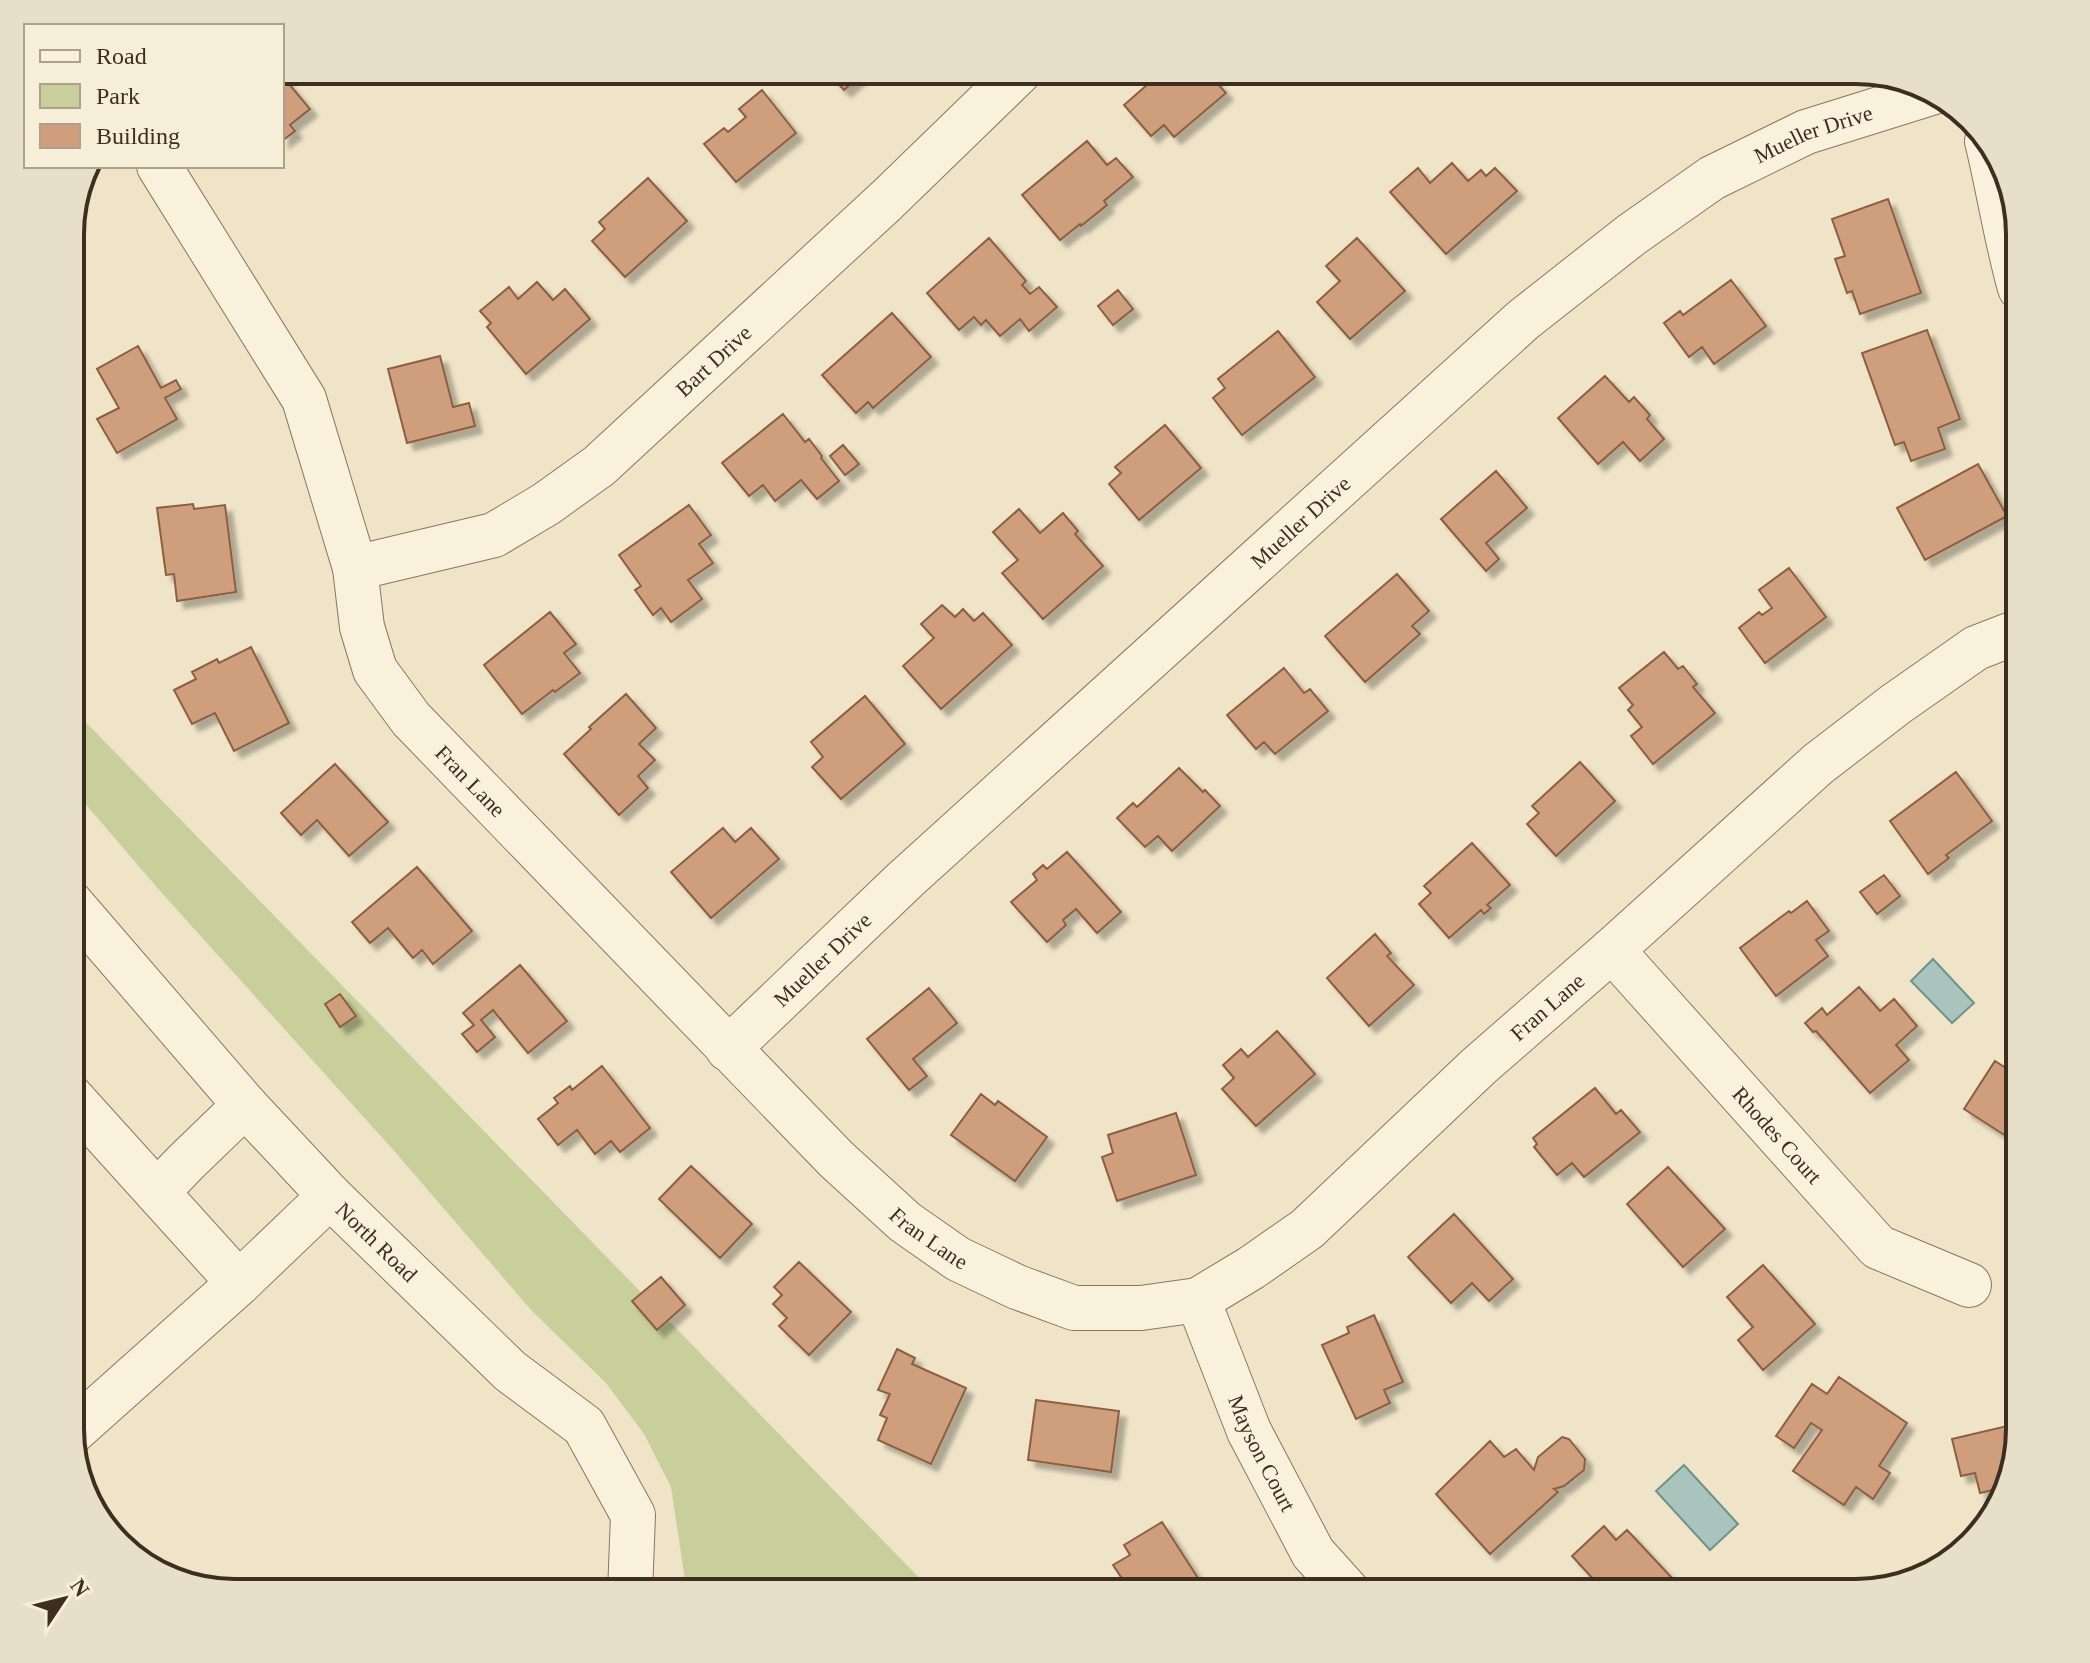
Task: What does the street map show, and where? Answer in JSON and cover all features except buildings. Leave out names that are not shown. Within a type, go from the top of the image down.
[{"type":"street","name":"Bart Drive","points":[[355,568],[494,535],[546,504],[599,466],[887,200],[1007,84]]},
{"type":"street","name":"Mueller Drive","points":[[728,1049],[906,879],[1535,311],[1631,235],[1712,178],[1806,132],[1918,97]]},
{"type":"street","name":"Fran Lane","points":[[160,168],[304,399],[355,568],[362,627],[375,670],[411,719],[836,1159],[905,1222],[958,1259],[1017,1287],[1074,1308],[1141,1308],[1198,1300],[1307,1229],[1479,1066],[1818,764],[1976,648],[2006,636]]},
{"type":"street","points":[[1999,187],[2006,231]]},
{"type":"street","name":"North Road","points":[[84,918],[245,1105],[330,1196],[510,1371],[584,1426],[633,1515],[631,1579]]},
{"type":"street","name":"Rhodes Court","points":[[1612,950],[1878,1247],[1969,1285]]},
{"type":"street","points":[[157,1192],[245,1105]]},
{"type":"street","points":[[84,1111],[239,1283]]},
{"type":"street","points":[[84,1421],[239,1283],[330,1196]]},
{"type":"street","name":"Mayson Court","points":[[1198,1300],[1249,1431],[1313,1553],[1336,1579]]},
{"type":"green space","points":[[84,720],[920,1579],[685,1579],[671,1487],[644,1434],[606,1383],[532,1311],[395,1152],[84,802]]},
{"type":"water","points":[[1933,959],[1974,1003],[1952,1023],[1911,981]]},
{"type":"water","points":[[1684,1465],[1738,1524],[1710,1550],[1656,1491]]}]
